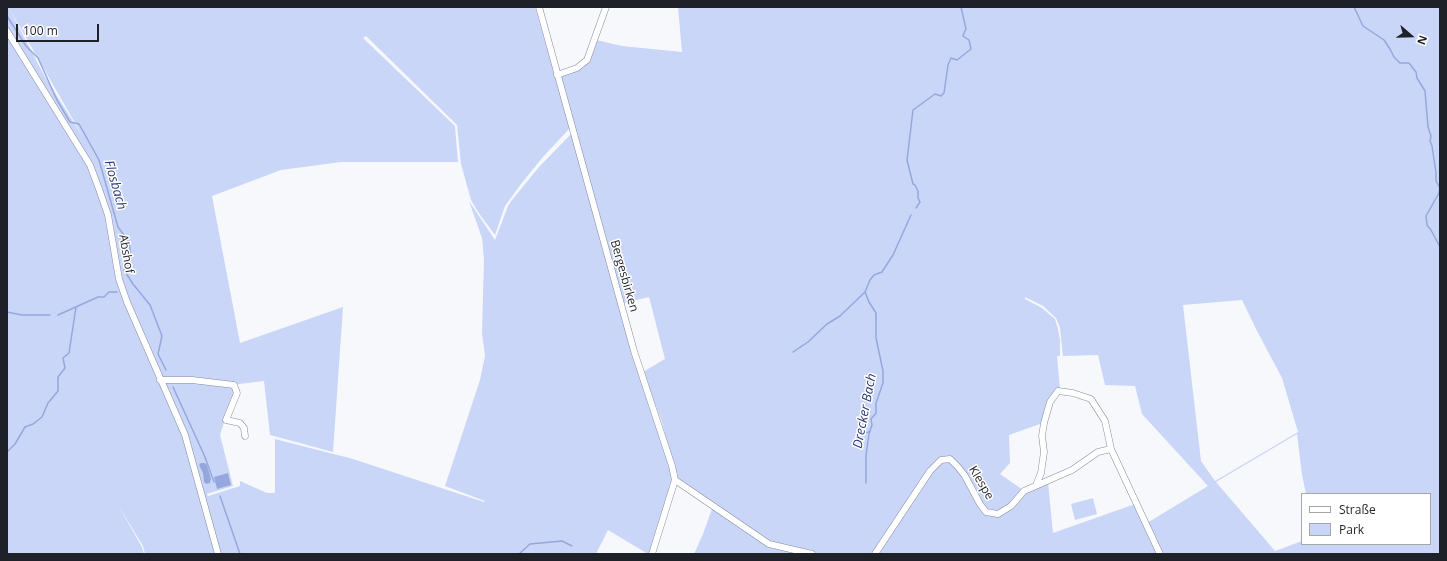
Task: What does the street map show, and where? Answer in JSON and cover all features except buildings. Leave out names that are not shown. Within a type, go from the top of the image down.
[{"type":"street","name":"Bergesbirken","points":[[539,7],[634,350],[672,466],[675,480]]},
{"type":"street","points":[[557,75],[577,68],[587,60],[606,7]]},
{"type":"street","name":"Abshof","points":[[7,31],[90,165],[100,189],[108,214],[119,279],[124,295],[184,435],[218,554]]},
{"type":"street","points":[[160,380],[192,380],[234,385],[237,393],[226,420],[240,423],[244,428],[245,436]]},
{"type":"street","points":[[1036,485],[1041,473],[1044,452],[1042,436],[1050,402],[1058,391],[1073,393],[1091,400],[1105,421],[1111,449],[1160,554]]},
{"type":"street","name":"Klespe","points":[[875,554],[930,470],[941,460],[950,459],[965,476],[986,512],[998,514],[1011,506],[1024,491],[1036,485],[1048,482],[1072,470],[1098,452],[1111,449]]},
{"type":"street","points":[[652,554],[675,480],[769,544],[812,554]]},
{"type":"green space","points":[[7,7],[535,7],[570,128],[542,158],[505,206],[495,235],[471,200],[461,164],[457,125],[366,36],[363,38],[455,126],[458,162],[341,162],[281,170],[212,196],[240,343],[343,307],[333,452],[270,435],[264,381],[231,385],[236,393],[220,435],[233,486],[207,494],[208,496],[240,486],[240,481],[267,493],[275,493],[275,439],[353,459],[484,502],[485,501],[445,486],[480,380],[485,356],[482,333],[484,259],[482,238],[469,201],[495,240],[508,206],[512,200],[539,167],[572,133],[675,480],[652,554],[648,554],[608,530],[596,554],[145,554],[143,546],[118,505],[142,547],[144,554],[7,554]],"holes":[[[9,8],[83,137],[45,77]]]},
{"type":"green space","points":[[678,7],[1440,7],[1440,554],[1162,554],[1147,523],[1208,486],[1142,414],[1135,386],[1105,385],[1098,355],[1063,356],[1060,328],[1056,318],[1043,306],[1025,297],[1025,299],[1042,308],[1055,319],[1060,340],[1060,356],[1057,356],[1060,389],[1055,391],[1043,423],[1009,435],[1010,463],[1000,474],[1023,490],[1010,506],[997,513],[987,511],[950,458],[940,459],[874,554],[816,554],[774,545],[676,479],[662,422],[643,372],[665,359],[649,297],[624,303],[604,239],[560,76],[588,63],[596,40],[622,46],[682,52]],"holes":[[[1242,300],[1282,378],[1298,432],[1215,481],[1201,461],[1183,305]],[[1297,434],[1306,493],[1431,493],[1431,545],[1301,545],[1301,541],[1275,551],[1216,482]]]},
{"type":"green space","points":[[941,461],[949,461],[958,468],[986,512],[998,515],[1025,492],[1048,482],[1053,533],[1135,504],[1158,554],[876,554],[930,472]]},
{"type":"green space","points":[[1093,498],[1097,514],[1075,520],[1071,504]]},
{"type":"green space","points":[[713,506],[769,545],[805,554],[694,554]]},
{"type":"water","points":[[201,463],[205,463],[207,465],[211,479],[210,483],[206,484],[204,482],[203,473],[199,465]]},
{"type":"water","points":[[228,473],[231,485],[217,489],[214,477]]},
{"type":"waterway","name":"Drecker Bach","points":[[916,208],[920,202],[918,198],[918,191],[913,184],[907,160],[913,110],[935,94],[941,96],[944,93],[948,65],[951,58],[957,60],[971,49],[969,40],[963,36],[966,29],[961,7]]},
{"type":"waterway","name":"Drecker Bach","points":[[1354,7],[1363,26],[1384,40],[1394,57],[1400,63],[1409,63],[1416,72],[1417,78],[1425,91],[1428,127],[1431,136],[1430,141],[1432,146],[1436,181],[1440,188]]},
{"type":"waterway","name":"Flosbach","points":[[7,16],[26,46],[38,58],[57,100],[70,122],[79,124],[99,160],[118,227],[129,242],[131,258],[124,270],[150,305],[162,336],[158,354],[166,370]]},
{"type":"waterway","name":"Drecker Bach","points":[[1440,188],[1439,193],[1426,216],[1427,225],[1440,247]]},
{"type":"waterway","name":"Drecker Bach","points":[[866,483],[866,455],[872,425],[871,419],[876,413],[876,403],[883,383],[883,371],[876,338],[876,313],[865,292],[870,280],[874,275],[882,272],[893,255],[911,215]]},
{"type":"waterway","points":[[58,315],[98,297],[104,297],[109,292],[117,292]]},
{"type":"waterway","points":[[793,352],[808,342],[827,324],[840,316],[865,292]]},
{"type":"waterway","points":[[7,452],[15,444],[25,427],[33,424],[42,417],[48,403],[58,391],[58,377],[65,368],[63,358],[69,353],[76,307]]},
{"type":"waterway","points":[[7,312],[22,315],[50,315]]},
{"type":"waterway","name":"Flosbach","points":[[173,387],[205,457],[214,482]]},
{"type":"waterway","points":[[858,434],[869,432]]},
{"type":"waterway","name":"Flosbach","points":[[220,496],[240,554]]},
{"type":"waterway","points":[[519,554],[530,544],[562,541],[572,546]]}]
